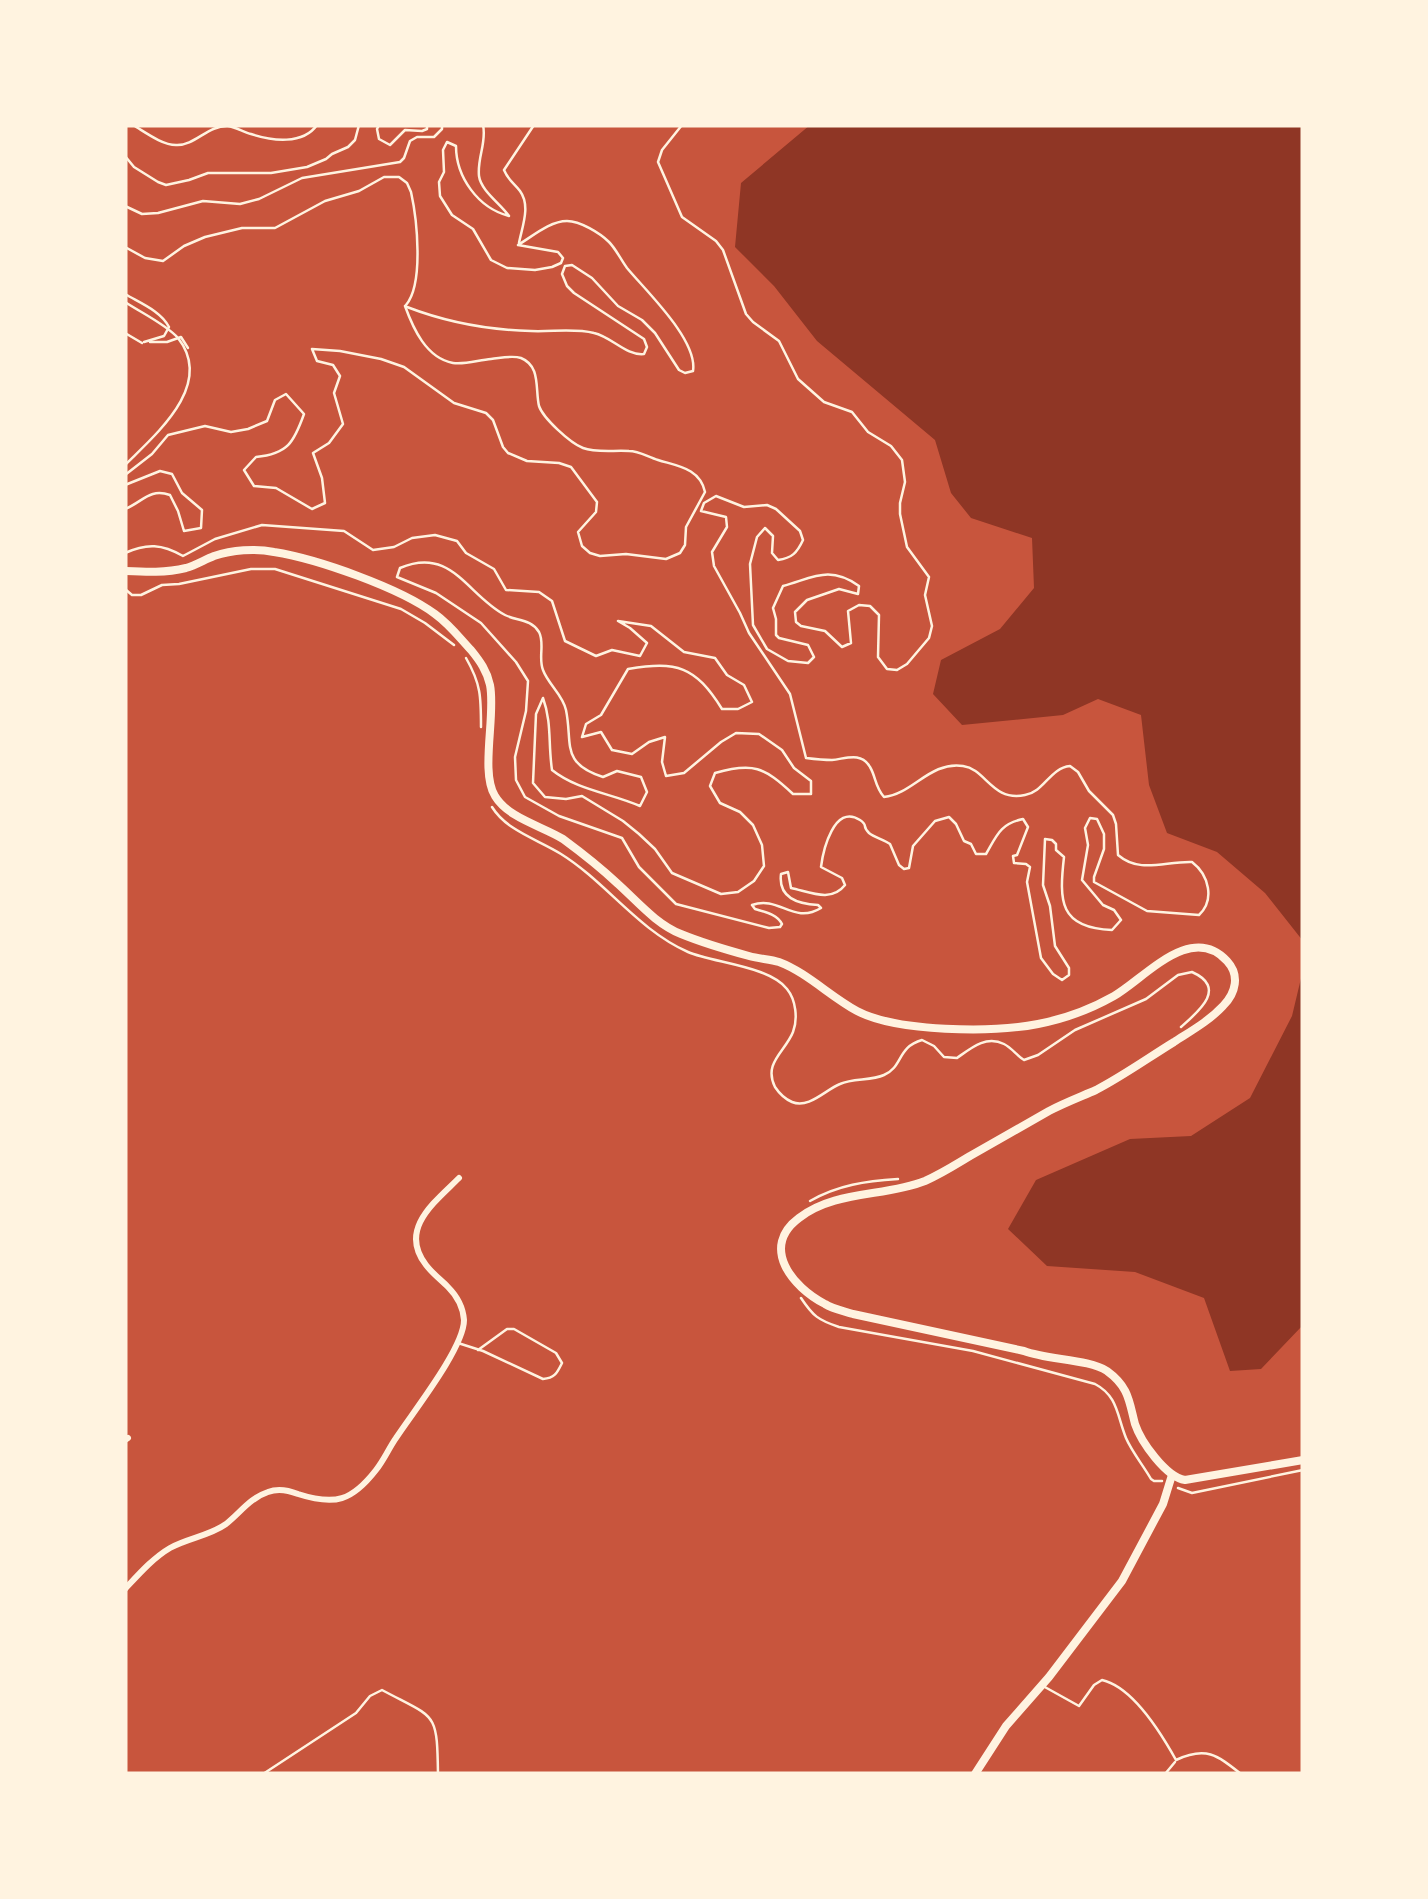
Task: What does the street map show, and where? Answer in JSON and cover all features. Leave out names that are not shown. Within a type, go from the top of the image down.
[{"type":"street","points":[[125,571],[167,572],[213,556],[264,550],[308,559],[432,611],[486,670],[492,707],[491,790],[498,801],[561,838],[602,868],[660,923],[682,934],[784,964],[864,1015],[936,1028],[1039,1024],[1102,1003],[1170,956],[1190,948],[1198,946],[1222,955],[1234,970],[1236,981],[1231,996],[1200,1026],[1125,1073],[942,1174],[920,1183],[838,1200],[805,1213],[782,1236],[780,1244],[787,1272],[808,1294],[828,1307],[1106,1371],[1127,1394],[1142,1439],[1170,1479]]},
{"type":"street","points":[[125,1589],[146,1566],[171,1548],[226,1524],[267,1492],[288,1490],[313,1498],[340,1500],[358,1492],[462,1334],[462,1310],[456,1296],[426,1266],[416,1248],[416,1232],[426,1210],[459,1178]]},
{"type":"street","points":[[1170,1479],[1185,1480],[1303,1460]]},
{"type":"street","points":[[975,1774],[1006,1726],[1042,1686],[1122,1581],[1163,1504],[1170,1479]]},
{"type":"lane","points":[[457,1343],[543,1379],[556,1375],[562,1363],[556,1353],[514,1329],[506,1329],[478,1350]]},
{"type":"lane","points":[[1042,1686],[1079,1706],[1094,1684],[1102,1680],[1116,1683],[1162,1735],[1176,1760]]},
{"type":"lane","points":[[264,1774],[356,1714],[370,1696],[382,1690],[424,1711],[431,1720],[437,1731],[438,1774]]},
{"type":"lane","points":[[1164,1774],[1176,1760],[1200,1752],[1219,1757],[1242,1774]]},
{"type":"path","points":[[133,125],[171,146],[184,145],[210,129],[228,126],[258,136],[303,139],[317,125]]},
{"type":"path","points":[[125,156],[134,167],[166,184],[208,173],[271,173],[307,166],[338,153],[355,140],[360,125]]},
{"type":"path","points":[[379,125],[380,139],[390,145],[405,130],[422,131],[428,125]]},
{"type":"path","points":[[125,206],[142,214],[202,201],[240,204],[302,178],[400,162],[410,141],[417,137],[434,138],[442,125]]},
{"type":"path","points":[[483,125],[479,176],[509,216],[495,213],[478,199],[460,171],[456,146],[448,142],[443,150],[440,196],[452,215],[473,229],[490,260],[497,265],[536,270],[552,268],[563,258],[558,252],[518,245]]},
{"type":"path","points":[[518,245],[525,200],[504,170],[534,125]]},
{"type":"path","points":[[125,553],[148,544],[183,556],[214,539],[262,525],[344,531],[373,550],[434,535],[457,541],[466,553],[494,569],[506,590],[539,592],[552,601],[564,642],[596,656],[612,650],[640,656],[647,643],[618,621],[652,626],[684,652],[715,658],[727,675],[744,685],[752,702],[738,709],[722,710],[711,692],[692,674],[672,664],[628,669],[602,715],[586,724],[582,737],[601,732],[612,750],[632,754],[664,737],[662,762],[666,776],[684,773],[736,732],[759,734],[782,750],[794,768],[810,781],[811,794],[793,794],[756,767],[737,766],[714,773],[710,786],[720,803],[740,812],[753,826],[762,845],[764,866],[754,882],[738,892],[721,894],[672,873],[639,834],[582,796],[545,797],[533,783],[536,714],[543,698],[551,720],[548,744],[552,770],[567,782],[640,806],[647,792],[641,776],[618,771],[603,778],[586,772],[575,760],[568,740],[566,707],[543,670],[540,634],[530,622],[506,615],[457,573],[436,564],[416,561],[400,568],[397,576],[436,593],[480,623],[506,649],[528,681],[515,758],[516,780],[525,797],[559,816],[622,838],[639,867],[676,904],[768,928],[780,927],[781,920],[752,905],[766,902],[801,916],[821,908],[786,894],[781,874],[788,872],[791,888],[828,896],[839,893],[845,885],[842,878],[822,867],[828,836],[840,820],[862,821],[870,834],[890,844],[904,869],[912,862],[913,846],[934,820],[949,817],[976,854],[986,854],[999,831],[1009,822],[1023,818],[1028,827],[1013,856],[1014,863],[1030,867],[1027,882],[1040,958],[1062,980],[1069,974],[1069,968],[1055,946],[1043,885],[1045,839],[1056,844],[1064,858],[1060,893],[1074,918],[1100,930],[1112,930],[1121,920],[1082,880],[1088,844],[1085,828],[1090,818],[1097,819],[1104,834],[1104,849],[1094,877],[1098,885],[1147,911],[1199,915],[1209,897],[1200,868],[1192,862],[1166,866],[1128,864],[1118,855],[1113,815],[1070,766],[1061,767],[1032,794],[1006,794],[962,765],[928,773],[893,796],[884,797],[877,790],[872,769],[865,760],[852,756],[831,760],[806,758],[790,694],[748,633],[714,566],[712,552],[727,527],[726,517],[701,511],[704,504],[716,496],[744,507],[767,505],[800,531],[803,540],[798,550],[790,558],[778,560],[772,553],[773,536],[766,528],[757,537],[750,564],[754,625],[767,649],[788,661],[808,662],[814,657],[808,645],[776,635],[773,608],[783,586],[811,575],[837,574],[859,586],[858,594],[839,590],[807,600],[796,612],[796,622],[825,632],[842,646],[851,643],[848,611],[860,605],[870,606],[879,615],[878,657],[887,669],[896,670],[930,638],[932,626],[925,594],[929,577],[907,547],[900,514],[905,482],[902,460],[891,446],[868,432],[852,412],[824,402],[798,379],[780,341],[746,314],[724,250],[682,217],[658,162],[662,150],[682,125]]},
{"type":"path","points":[[125,246],[145,258],[162,260],[205,236],[242,228],[274,228],[325,201],[359,191],[384,177],[398,177],[411,192],[418,252],[411,302],[405,306]]},
{"type":"path","points":[[405,306],[454,322],[526,331],[599,334],[636,355],[644,354],[644,339],[567,286],[562,274],[565,266],[572,265],[592,278],[618,306],[642,320],[678,370],[693,371],[692,354],[662,306],[598,234],[565,221],[554,223],[518,245]]},
{"type":"path","points":[[125,294],[165,319],[168,330],[164,336],[144,342]]},
{"type":"path","points":[[125,302],[181,338],[188,348]]},
{"type":"path","points":[[125,475],[152,454],[168,435],[205,426],[231,432],[248,429],[267,420],[275,400],[286,394],[304,414],[290,446],[273,456],[256,457],[244,470],[254,486],[276,488],[312,509],[325,503],[313,453],[329,443],[343,424],[334,393],[340,376],[334,365],[316,361],[312,349],[340,351],[404,368],[454,403],[486,413],[494,420],[508,453],[527,461],[559,462],[572,467],[597,502],[596,512],[578,532],[582,546],[590,552],[600,556],[626,554],[666,559],[680,553],[685,545],[686,527],[705,492],[693,472],[633,451],[582,448],[544,416],[536,376],[526,360],[504,357],[453,363],[430,350],[415,332],[405,306]]},
{"type":"path","points":[[125,333],[144,342],[178,338]]},
{"type":"path","points":[[125,465],[154,435],[186,392],[190,363],[178,338]]},
{"type":"path","points":[[125,485],[160,471],[172,474],[182,493],[202,510],[201,528],[184,530],[170,495],[161,492],[146,494],[125,509]]},
{"type":"path","points":[[125,590],[142,595],[162,585],[251,569],[275,570],[401,609],[454,644]]},
{"type":"path","points":[[466,658],[481,692],[481,740]]},
{"type":"path","points":[[488,801],[515,830],[578,866],[661,937],[702,957],[767,974],[786,988],[795,1006],[794,1031],[772,1066],[772,1080],[778,1092],[793,1103],[807,1103],[840,1083],[884,1076],[894,1068],[903,1050],[922,1040],[944,1057],[957,1058],[979,1043],[998,1042],[1024,1060],[1075,1030],[1146,999],[1178,975],[1197,974],[1207,984],[1208,998],[1179,1028]]},
{"type":"path","points":[[800,1206],[835,1188],[903,1178]]},
{"type":"path","points":[[797,1293],[812,1315],[838,1327],[973,1350],[1103,1388],[1114,1400],[1126,1438],[1151,1479],[1170,1479],[1192,1492],[1303,1470]]},
{"type":"shaded area","points":[[810,125],[1303,125],[1303,941],[1265,893],[1217,852],[1167,833],[1149,785],[1141,715],[1098,699],[1063,715],[962,725],[933,694],[941,660],[1000,629],[1034,588],[1032,538],[971,518],[951,493],[935,440],[817,341],[774,286],[735,247],[741,183]]},
{"type":"shaded area","points":[[1303,970],[1303,1325],[1261,1369],[1230,1371],[1204,1298],[1135,1272],[1047,1266],[1008,1229],[1036,1180],[1130,1139],[1191,1136],[1250,1098],[1292,1016]]}]
